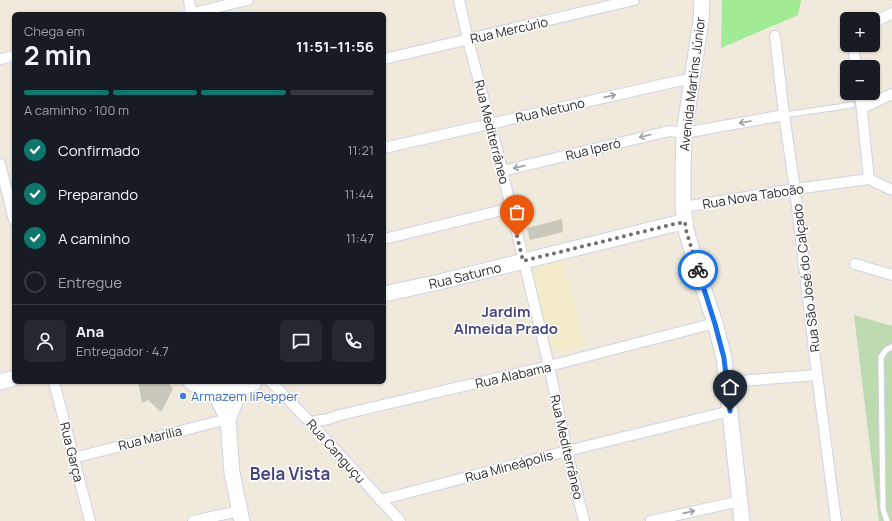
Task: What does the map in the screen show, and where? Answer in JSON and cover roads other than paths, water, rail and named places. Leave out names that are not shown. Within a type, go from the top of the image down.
[{"type":"street","points":[[189,0],[190,12]]},
{"type":"street","points":[[198,12],[248,0]]},
{"type":"street","name":"Rua Mediterrâneo","points":[[459,0],[549,366],[584,521]]},
{"type":"street","name":"Rua Mercúrio","points":[[386,59],[634,0]]},
{"type":"street","name":"Avenida Martins Júnior","points":[[702,0],[701,20],[684,133],[683,207],[686,230],[724,358],[742,521]]},
{"type":"street","points":[[880,19],[892,13]]},
{"type":"street","name":"Rua São José do Calçado","points":[[775,36],[836,521]]},
{"type":"street","points":[[0,59],[12,56]]},
{"type":"street","name":"Rua Netuno","points":[[386,148],[490,123],[692,79]]},
{"type":"street","points":[[857,106],[892,94]]},
{"type":"street","points":[[858,100],[857,106],[870,179],[892,190]]},
{"type":"street","name":"Rua Iperó","points":[[502,171],[669,131],[684,133],[784,115]]},
{"type":"street","points":[[0,164],[12,212]]},
{"type":"street","name":"Rua Nova Taboão","points":[[683,207],[795,189],[870,179]]},
{"type":"street","points":[[386,239],[511,208]]},
{"type":"street","name":"Rua Saturno","points":[[386,294],[685,222]]},
{"type":"street","points":[[855,264],[892,275]]},
{"type":"street","name":"Rua Alabama","points":[[310,422],[549,366],[715,324]]},
{"type":"street","points":[[727,382],[817,375]]},
{"type":"street","points":[[0,382],[12,379]]},
{"type":"street","name":"Rua Garça","points":[[54,384],[90,521]]},
{"type":"street","points":[[195,384],[213,390],[222,391],[232,390],[248,385]]},
{"type":"street","name":"Rua Canguçu","points":[[273,384],[310,422],[400,521]]},
{"type":"street","points":[[228,419],[248,385]]},
{"type":"street","points":[[194,521],[241,516],[232,473],[228,419],[213,390]]},
{"type":"street","name":"Rua Mineápolis","points":[[380,500],[567,451],[730,411]]},
{"type":"street","name":"Rua Marília","points":[[73,458],[228,419]]},
{"type":"street","points":[[651,521],[740,501]]},
{"type":"lane","points":[[784,115],[857,106]]},
{"type":"lane","points":[[887,521],[883,509],[881,357],[886,350],[892,347]]},
{"type":"place","name":"Armazem liPepper","points":[[183,396]]},
{"type":"district","name":"Jardim Almeida Prado","points":[[506,320]]},
{"type":"district","name":"Bela Vista","points":[[290,473]]}]
